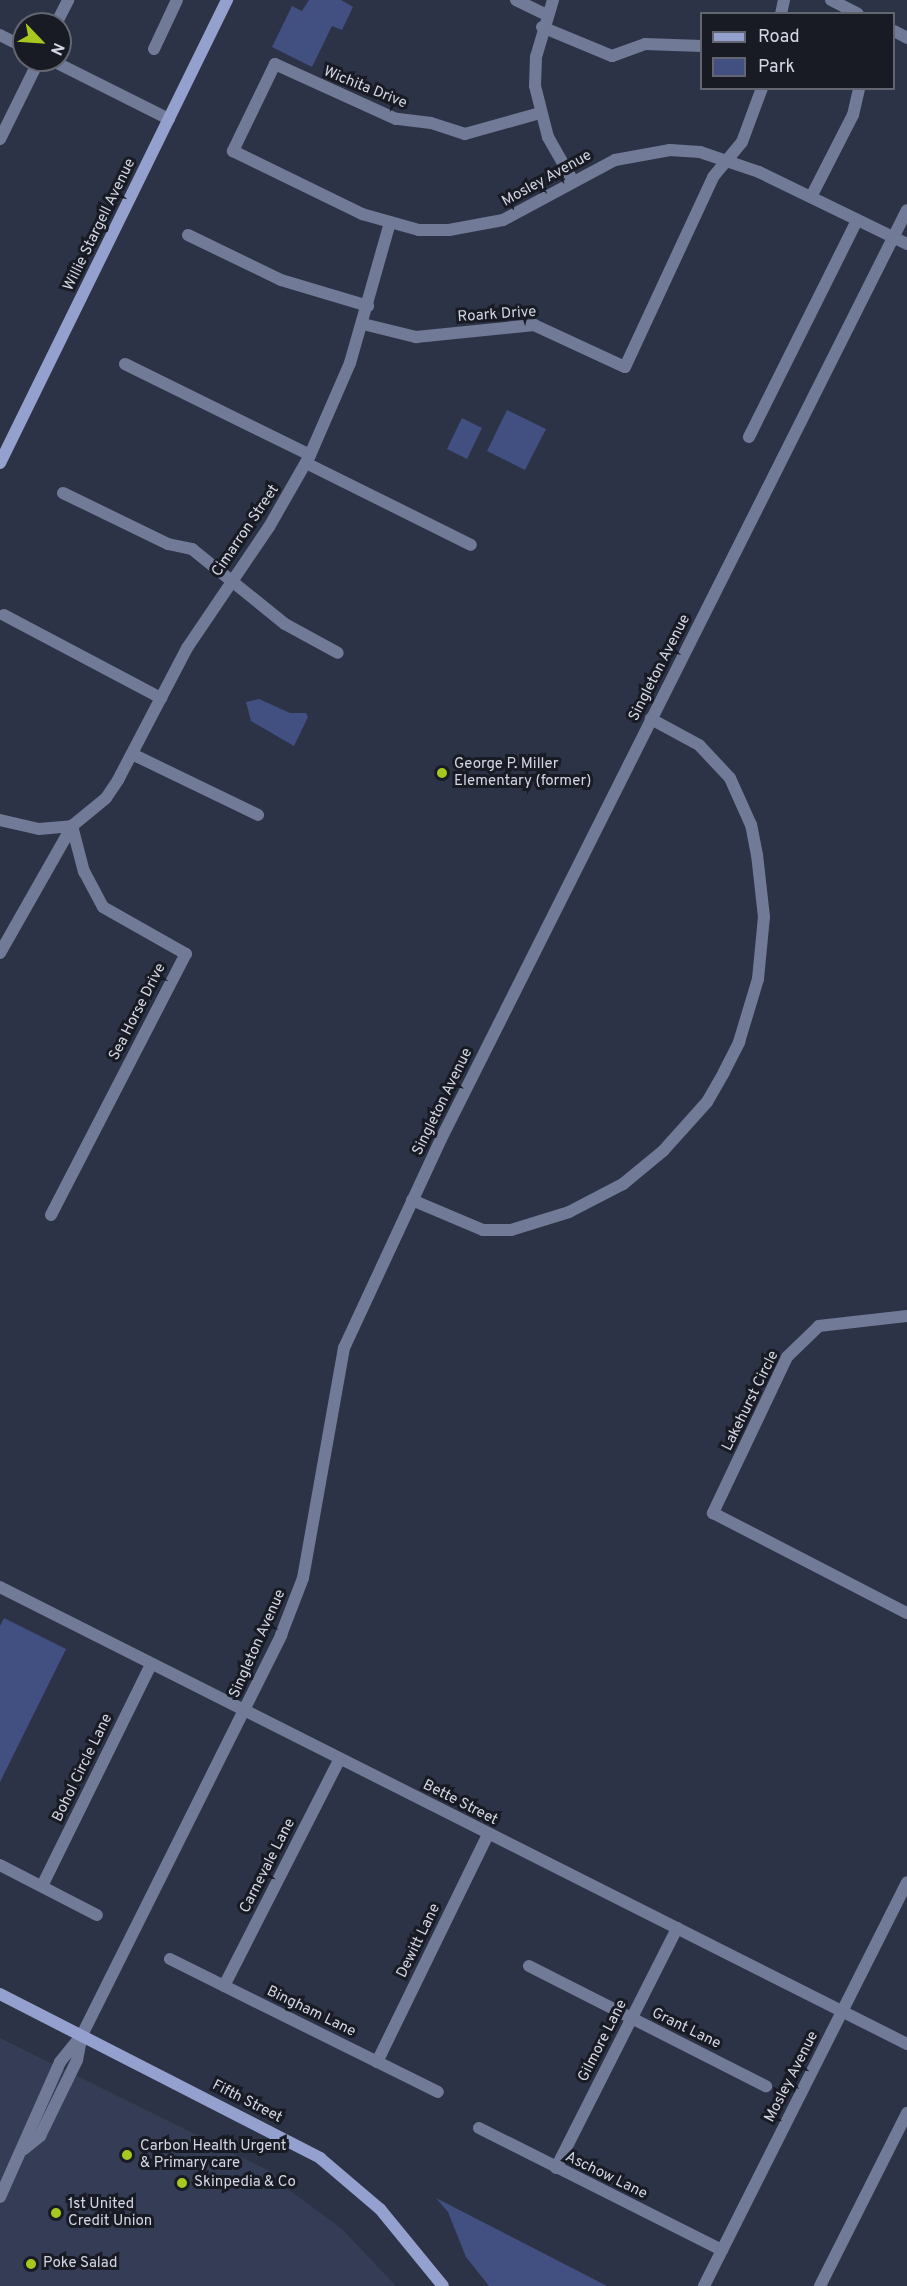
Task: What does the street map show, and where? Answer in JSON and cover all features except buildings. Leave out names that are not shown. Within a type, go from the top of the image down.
[{"type":"street","points":[[154,50],[177,0]]},
{"type":"street","name":"Willie Stargell Avenue","points":[[0,463],[226,0]]},
{"type":"street","points":[[516,0],[544,21],[612,56],[645,44],[700,46]]},
{"type":"street","points":[[554,0],[544,21],[536,57],[540,113],[573,181]]},
{"type":"street","points":[[831,0],[854,12]]},
{"type":"street","name":"Wichita Drive","points":[[233,151],[274,64],[396,118],[431,123],[453,132],[465,134],[540,113]]},
{"type":"street","points":[[72,70],[169,119]]},
{"type":"street","points":[[0,139],[33,72]]},
{"type":"street","points":[[730,160],[742,142],[761,90]]},
{"type":"street","points":[[811,197],[853,115],[859,90]]},
{"type":"street","name":"Mosley Avenue","points":[[233,151],[362,214],[419,230],[476,227],[532,207],[573,181],[615,160],[642,153],[700,152],[730,160],[907,244]]},
{"type":"street","name":"Roark Drive","points":[[363,324],[416,337],[534,325],[625,367],[712,177],[730,160]]},
{"type":"street","name":"Singleton Avenue","points":[[0,2197],[24,2148],[27,2128],[60,2062],[82,2035],[281,1635],[303,1578],[345,1348],[412,1200],[907,210]]},
{"type":"street","points":[[749,437],[857,220]]},
{"type":"street","name":"Cimarron Street","points":[[72,826],[106,798],[132,754],[187,648],[231,579],[269,527],[308,459],[363,324],[390,223]]},
{"type":"street","points":[[188,235],[281,280],[368,306]]},
{"type":"street","points":[[125,364],[471,545]]},
{"type":"street","points":[[63,493],[168,544],[192,549],[285,624],[339,653]]},
{"type":"street","points":[[4,615],[161,698]]},
{"type":"street","points":[[412,1200],[483,1230],[511,1230],[569,1212],[622,1184],[663,1151],[707,1102],[739,1042],[758,979],[764,917],[751,825],[730,778],[699,745],[651,719]]},
{"type":"street","points":[[132,754],[258,814]]},
{"type":"street","points":[[0,820],[39,829],[72,826]]},
{"type":"street","points":[[0,953],[72,826]]},
{"type":"street","name":"Sea Horse Drive","points":[[51,1215],[186,954],[103,907],[84,872],[72,826]]},
{"type":"street","name":"Lakehurst Circle","points":[[907,1316],[819,1326],[787,1357],[714,1513],[907,1613]]},
{"type":"street","name":"Bette Street","points":[[0,1587],[339,1760],[907,2044]]},
{"type":"street","name":"Bohol Circle Lane","points":[[42,1886],[151,1664]]},
{"type":"street","name":"Carnevale Lane","points":[[224,1986],[339,1760]]},
{"type":"street","name":"Dewitt Lane","points":[[377,2062],[488,1834]]},
{"type":"street","points":[[0,1865],[97,1915]]},
{"type":"street","name":"Mosley Avenue","points":[[704,2286],[907,1882]]},
{"type":"street","name":"Gilmore Lane","points":[[556,2168],[677,1928]]},
{"type":"street","name":"Bingham Lane","points":[[170,1959],[438,2092]]},
{"type":"street","name":"Grant Lane","points":[[529,1966],[766,2086]]},
{"type":"street","name":"Fifth Street","points":[[0,1994],[321,2158],[380,2209],[442,2286]]},
{"type":"street","points":[[820,2286],[907,2114]]},
{"type":"street","name":"Aschow Lane","points":[[479,2128],[722,2250]]},
{"type":"shaded area","points":[[0,2038],[274,2173],[278,2182],[342,2229],[396,2286],[0,2286]]},
{"type":"green space","points":[[309,0],[341,0],[353,7],[342,30],[332,26],[312,67],[272,47],[292,6],[302,11]]},
{"type":"green space","points":[[507,410],[546,429],[525,470],[487,451]]},
{"type":"green space","points":[[462,418],[482,428],[467,459],[447,449]]},
{"type":"green space","points":[[259,699],[290,713],[306,713],[308,717],[294,746],[251,721],[246,702]]},
{"type":"green space","points":[[4,1618],[66,1649],[0,1782],[0,1626]]},
{"type":"green space","points":[[436,2198],[607,2286],[489,2286],[466,2257],[448,2212]]},
{"type":"place","name":"George P. Miller Elementary (former)","points":[[442,773]]},
{"type":"place","name":"Carbon Health Urgent & Primary care","points":[[127,2155]]},
{"type":"place","name":"Skinpedia & Co","points":[[182,2183]]},
{"type":"place","name":"1st United Credit Union","points":[[56,2213]]},
{"type":"place","name":"Poke Salad","points":[[31,2264]]}]
